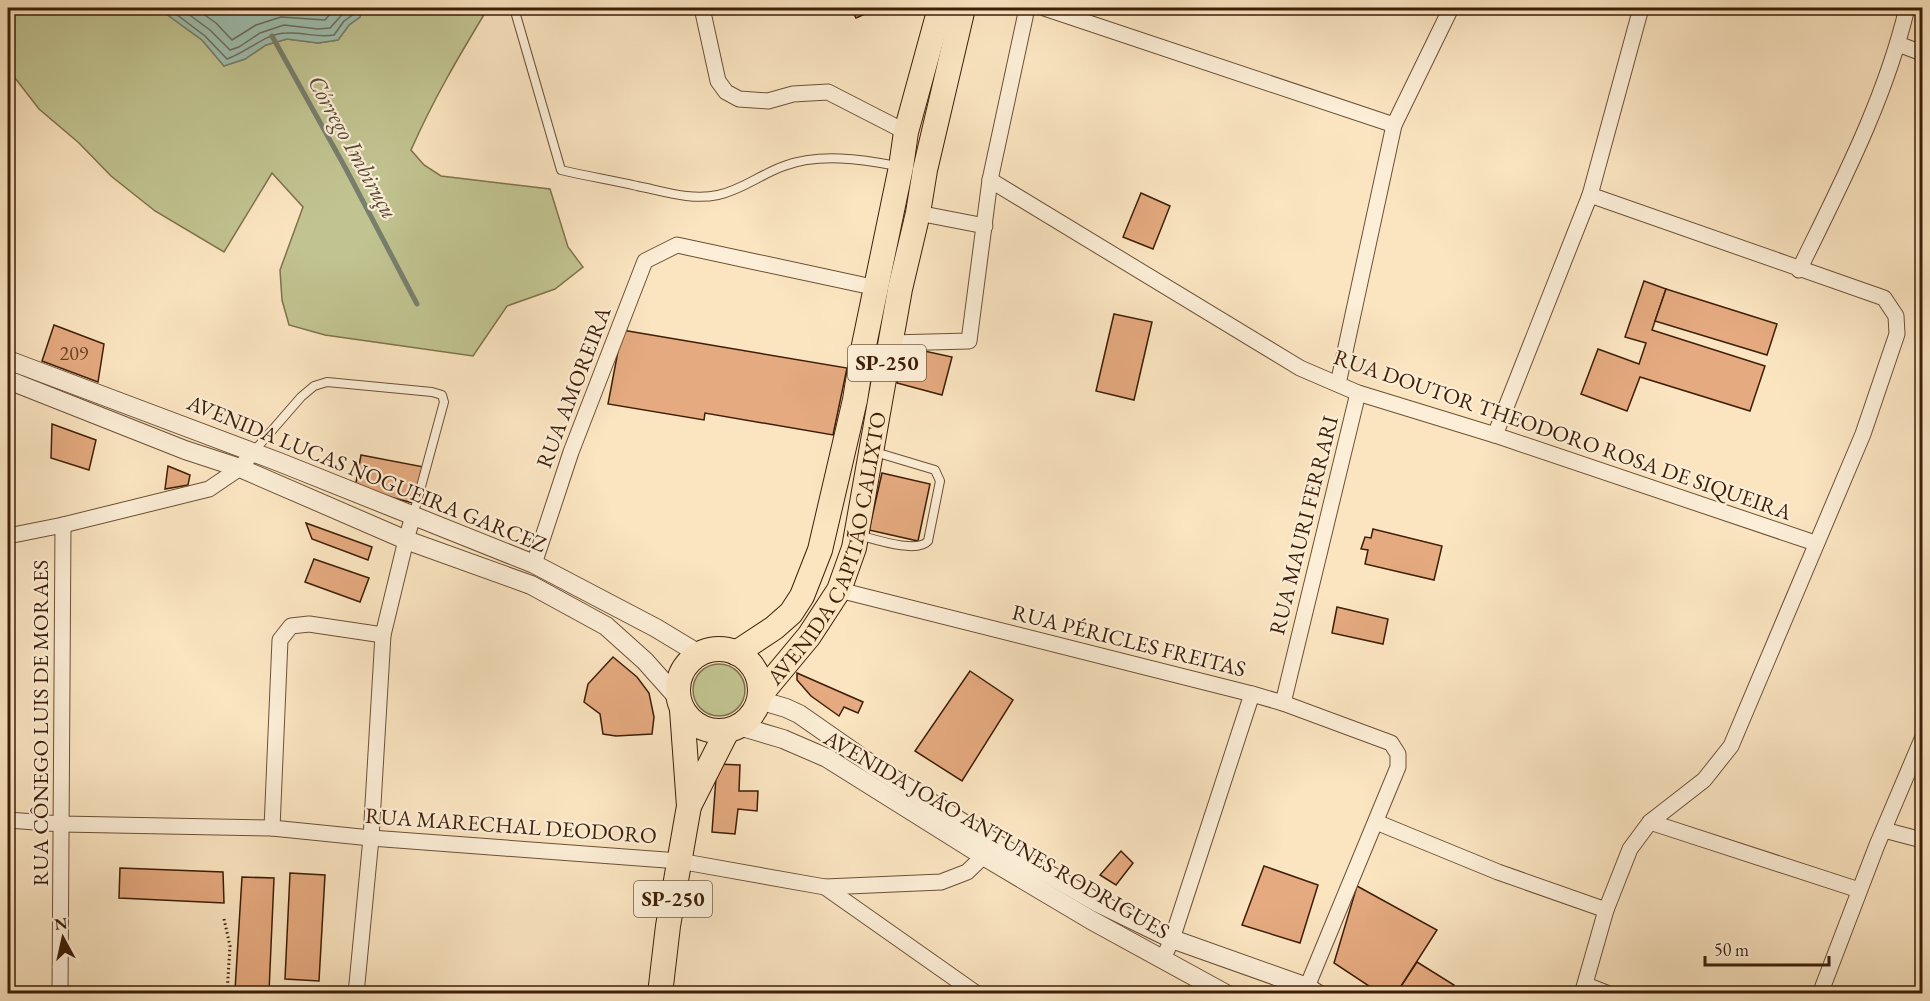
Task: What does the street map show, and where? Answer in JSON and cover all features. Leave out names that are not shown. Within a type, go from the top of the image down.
[{"type":"main road","name":"AVENIDA CAPITÃO CALIXTO","points":[[736,653],[774,628],[790,613],[799,601],[812,573],[830,515],[877,288],[906,132],[940,8]]},
{"type":"main road","name":"AVENIDA CAPITÃO CALIXTO","points":[[760,698],[809,636],[839,590],[854,548],[900,289],[963,8]]},
{"type":"main road","points":[[699,654],[724,649],[747,660],[755,670],[760,682],[760,698]]},
{"type":"main road","name":"SP-250","points":[[660,993],[689,806],[678,685],[681,673],[699,654]]},
{"type":"main road","name":"SP-250","points":[[689,806],[733,728],[752,716],[760,698]]},
{"type":"main road","points":[[680,704],[690,720],[701,728],[714,731],[733,728]]},
{"type":"street","points":[[702,8],[718,81],[726,92],[739,99],[768,101],[793,94],[828,92],[906,132]]},
{"type":"street","points":[[891,343],[969,341],[990,180],[1027,8]]},
{"type":"street","points":[[1044,8],[1394,125]]},
{"type":"street","points":[[1338,384],[1394,125],[1451,8]]},
{"type":"street","points":[[1495,435],[1590,195],[1641,8]]},
{"type":"street","points":[[1799,270],[1862,141],[1898,44],[1907,8]]},
{"type":"street","points":[[1898,44],[1923,53]]},
{"type":"street","name":"RUA DOUTOR THEODORO ROSA DE SIQUEIRA","points":[[990,180],[1300,368],[1358,393],[1495,435],[1815,543]]},
{"type":"street","points":[[1590,195],[1884,298],[1896,316],[1897,334],[1863,434],[1731,746],[1704,780],[1650,822],[1630,849],[1606,910],[1584,989],[1609,993]]},
{"type":"street","points":[[918,213],[985,226]]},
{"type":"street","name":"RUA AMOREIRA","points":[[534,564],[571,453],[645,261],[676,244],[877,288]]},
{"type":"street","name":"AVENIDA LUCAS NOGUEIRA GARCEZ","points":[[8,360],[253,452],[534,564],[656,628],[699,654]]},
{"type":"street","name":"AVENIDA LUCAS NOGUEIRA GARCEZ","points":[[8,380],[185,450],[240,468],[406,540],[531,585],[606,626],[645,661],[680,704]]},
{"type":"street","name":"RUA MAURI FERRARI","points":[[1283,703],[1358,393]]},
{"type":"street","points":[[8,536],[63,525],[209,489],[240,468],[253,452]]},
{"type":"street","points":[[356,993],[371,838],[383,635],[414,516]]},
{"type":"street","name":"RUA CÔNEGO LUIS DE MORAES","points":[[60,993],[63,525]]},
{"type":"street","points":[[571,606],[581,588]]},
{"type":"street","name":"RUA PÉRICLES FREITAS","points":[[839,590],[1252,694],[1283,703],[1391,743],[1398,754],[1398,767],[1376,822]]},
{"type":"street","points":[[272,828],[280,640],[291,626],[309,624],[383,635]]},
{"type":"street","points":[[1163,959],[1172,939],[1252,694]]},
{"type":"street","name":"AVENIDA JOÃO ANTUNES RODRIGUES","points":[[760,698],[799,714],[1091,920],[1226,993]]},
{"type":"street","name":"AVENIDA JOÃO ANTUNES RODRIGUES","points":[[733,728],[783,739],[827,758],[991,850],[1172,939],[1313,990]]},
{"type":"street","points":[[1820,993],[1859,890],[1923,739]]},
{"type":"street","name":"RUA MARECHAL DEODORO","points":[[8,820],[62,824],[272,828],[371,838],[679,861],[825,887],[941,882],[967,872],[991,850]]},
{"type":"street","points":[[1313,990],[1376,822],[1498,872],[1606,910]]},
{"type":"street","points":[[1650,822],[1859,890]]},
{"type":"street","points":[[1884,830],[1923,840]]},
{"type":"street","points":[[825,887],[977,993]]},
{"type":"lane","points":[[514,8],[561,170],[688,197],[716,196],[743,187],[783,166],[808,160],[866,160],[901,167]]},
{"type":"lane","points":[[253,452],[301,397],[314,386],[327,382],[432,392],[442,395],[444,402],[414,516]]},
{"type":"lane","points":[[856,535],[905,546],[924,546],[928,541],[940,481],[935,470],[872,451]]},
{"type":"path","points":[[224,919],[230,946],[226,993]]},
{"type":"green space","points":[[8,8],[158,8],[202,40],[224,66],[245,59],[266,45],[287,39],[318,43],[338,40],[349,25],[360,17],[361,8],[488,8],[438,95],[411,150],[424,165],[441,176],[550,189],[568,247],[583,267],[555,289],[507,306],[473,356],[325,335],[289,325],[282,300],[280,270],[303,207],[272,173],[224,252],[155,211],[111,176],[79,143],[39,109],[8,69]]},
{"type":"green space","points":[[714,664],[724,664],[734,668],[741,675],[745,690],[741,705],[734,712],[724,716],[714,716],[704,712],[697,705],[693,695],[693,685],[697,675],[704,668]]},
{"type":"water","points":[[158,8],[361,8],[360,17],[349,25],[338,40],[318,43],[287,39],[266,45],[245,59],[224,66],[202,40]]},
{"type":"building","points":[[851,8],[878,8],[856,18]]},
{"type":"building","points":[[1141,193],[1170,206],[1153,249],[1123,237]]},
{"type":"building","points":[[1644,281],[1666,289],[1652,330],[1765,366],[1750,411],[1640,377],[1627,411],[1581,394],[1598,349],[1639,364],[1646,343],[1625,337]]},
{"type":"building","points":[[1666,289],[1777,324],[1767,355],[1655,321]]},
{"type":"building","points":[[1114,314],[1152,322],[1134,400],[1096,391]]},
{"type":"building","points":[[54,325],[104,344],[98,382],[42,361]]},
{"type":"building","points":[[622,330],[847,368],[833,435],[705,413],[704,420],[608,404]]},
{"type":"building","points":[[906,347],[952,357],[942,395],[897,383]]},
{"type":"building","points":[[52,424],[96,440],[89,470],[51,458]]},
{"type":"building","points":[[361,455],[424,467],[417,504],[355,488]]},
{"type":"building","points":[[168,466],[190,475],[188,485],[165,489]]},
{"type":"building","points":[[882,473],[930,484],[918,541],[869,530]]},
{"type":"building","points":[[306,523],[372,547],[368,560],[312,539]]},
{"type":"building","points":[[1373,529],[1442,546],[1434,580],[1365,564],[1368,550],[1361,549],[1365,537],[1371,538]]},
{"type":"building","points":[[314,559],[369,578],[360,602],[305,582]]},
{"type":"building","points":[[1337,607],[1388,619],[1383,644],[1332,633]]},
{"type":"building","points":[[613,657],[637,677],[649,693],[654,717],[652,734],[616,736],[603,734],[600,714],[584,702],[588,684]]},
{"type":"building","points":[[970,671],[1013,700],[962,781],[915,751]]},
{"type":"building","points":[[797,673],[863,702],[858,713],[844,707],[839,716],[811,696],[797,680]]},
{"type":"building","points":[[717,764],[740,765],[739,791],[758,791],[757,811],[738,809],[735,834],[712,832]]},
{"type":"building","points":[[1121,851],[1133,863],[1116,885],[1100,875]]},
{"type":"building","points":[[1264,866],[1318,885],[1300,943],[1242,925]]},
{"type":"building","points":[[120,868],[223,872],[224,903],[119,898]]},
{"type":"building","points":[[290,873],[325,875],[319,981],[285,979]]},
{"type":"building","points":[[242,877],[274,878],[269,992],[235,990]]},
{"type":"building","points":[[1357,886],[1437,930],[1396,994],[1381,994],[1334,963]]},
{"type":"building","points":[[1417,962],[1454,985],[1449,994],[1396,994]]},
{"type":"waterway","name":"Córrego Imbiruçu","points":[[272,36],[417,304]]}]
